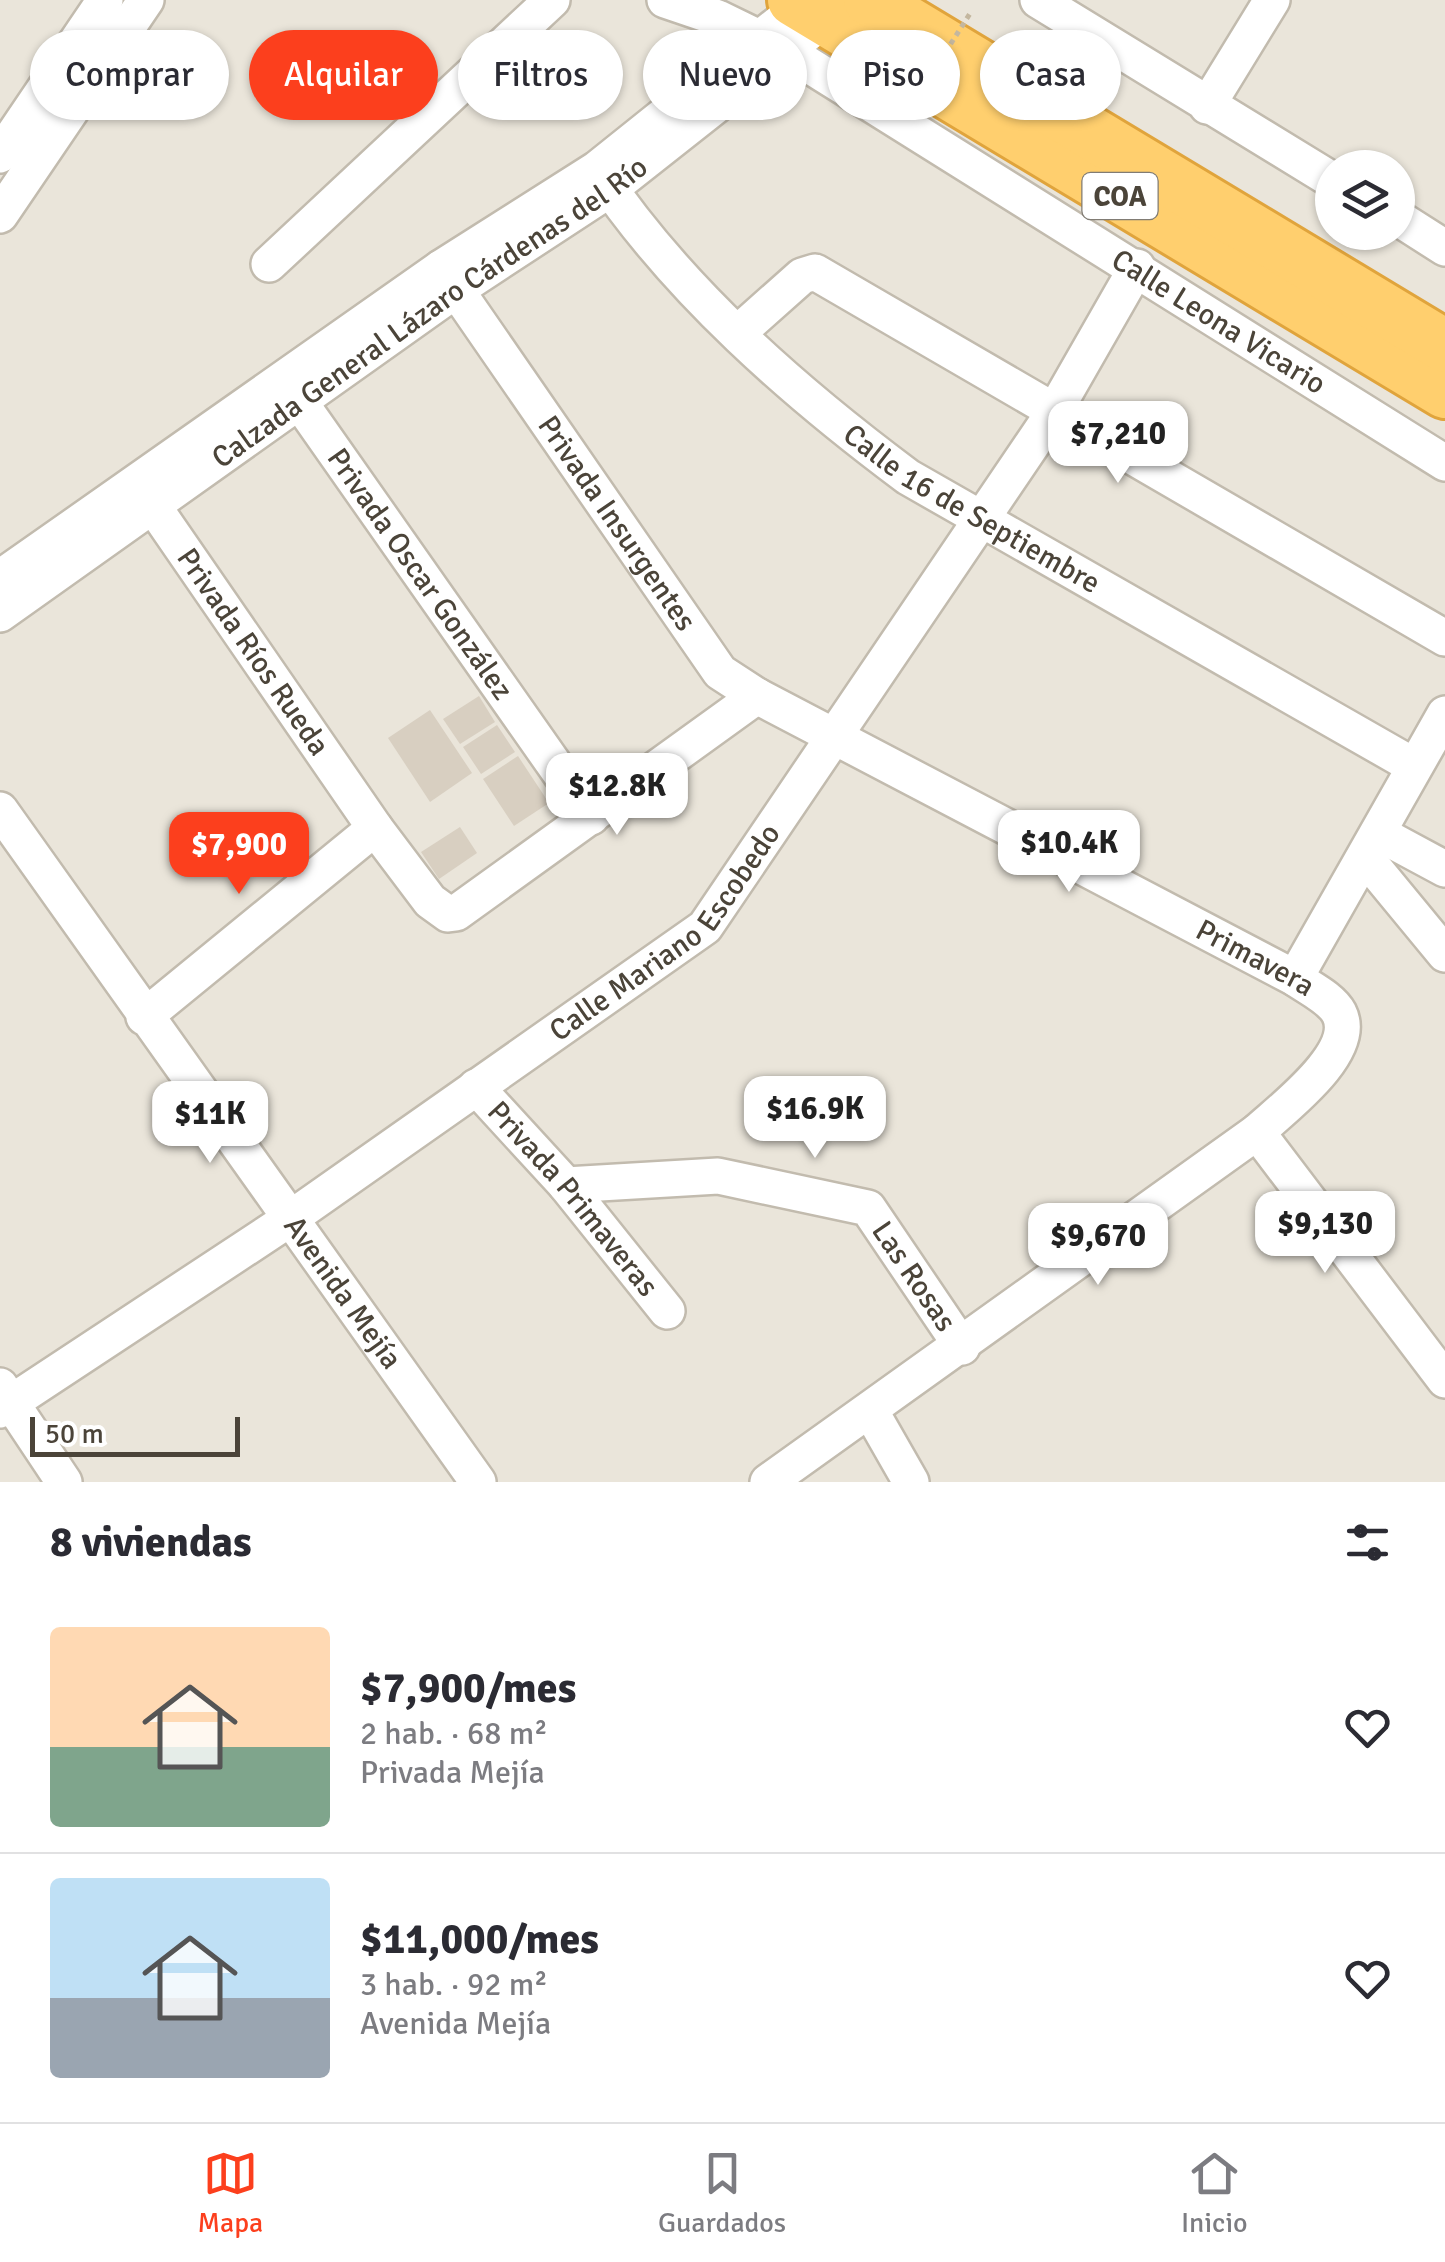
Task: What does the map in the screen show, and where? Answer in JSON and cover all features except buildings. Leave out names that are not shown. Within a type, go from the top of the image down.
[{"type":"highway","name":"COA","points":[[813,14],[1445,346]]},
{"type":"highway","name":"COA","points":[[813,14],[1445,392]]},
{"type":"street","points":[[0,154],[105,0]]},
{"type":"street","points":[[0,215],[146,0]]},
{"type":"street","points":[[270,264],[552,0]]},
{"type":"street","name":"Calle Leona Vicario","points":[[666,0],[813,14],[1137,267],[1445,464]]},
{"type":"street","points":[[1038,0],[1315,170]]},
{"type":"street","points":[[1207,106],[1272,0]]},
{"type":"street","name":"Calzada General Lázaro Cárdenas del Río","points":[[0,578],[144,493],[449,279],[603,179],[813,14]]},
{"type":"street","name":"Calle 16 de Septiembre","points":[[603,179],[635,224],[738,332],[841,427],[908,477],[1414,766]]},
{"type":"street","points":[[1415,229],[1445,248]]},
{"type":"street","name":"Calle Mariano Escobedo","points":[[4,1399],[288,1220],[705,926],[1054,412],[1137,267]]},
{"type":"street","points":[[738,332],[802,276],[815,272],[1445,638]]},
{"type":"street","name":"Privada Insurgentes","points":[[449,279],[720,672],[758,696],[834,733]]},
{"type":"street","name":"Privada Oscar González","points":[[292,390],[591,816]]},
{"type":"street","name":"Calzada General Lázaro Cárdenas del Río","points":[[0,614],[144,493]]},
{"type":"street","name":"Privada Ríos Rueda","points":[[144,493],[375,828],[430,901],[448,914],[456,912],[591,816]]},
{"type":"street","points":[[591,816],[758,696]]},
{"type":"street","points":[[1295,978],[1445,714]]},
{"type":"street","name":"Primavera","points":[[834,733],[1295,978],[1338,1012],[1343,1027],[1335,1054],[1257,1132]]},
{"type":"street","name":"Avenida Mejía","points":[[0,810],[478,1482]]},
{"type":"street","points":[[144,1017],[375,828]]},
{"type":"street","points":[[1371,845],[1445,869]]},
{"type":"street","points":[[1371,845],[1445,954]]},
{"type":"street","name":"Privada Primaveras","points":[[476,1087],[566,1185],[667,1311]]},
{"type":"street","points":[[768,1482],[962,1347],[1257,1132],[1445,1380]]},
{"type":"street","name":"Las Rosas","points":[[566,1185],[718,1176],[868,1208],[962,1347]]},
{"type":"street","points":[[4,1399],[64,1482]]},
{"type":"street","points":[[871,1412],[912,1482]]},
{"type":"path","points":[[959,30],[970,12]]},
{"type":"shaded area","points":[[0,0],[1445,0],[1445,1482],[0,1482]]}]
